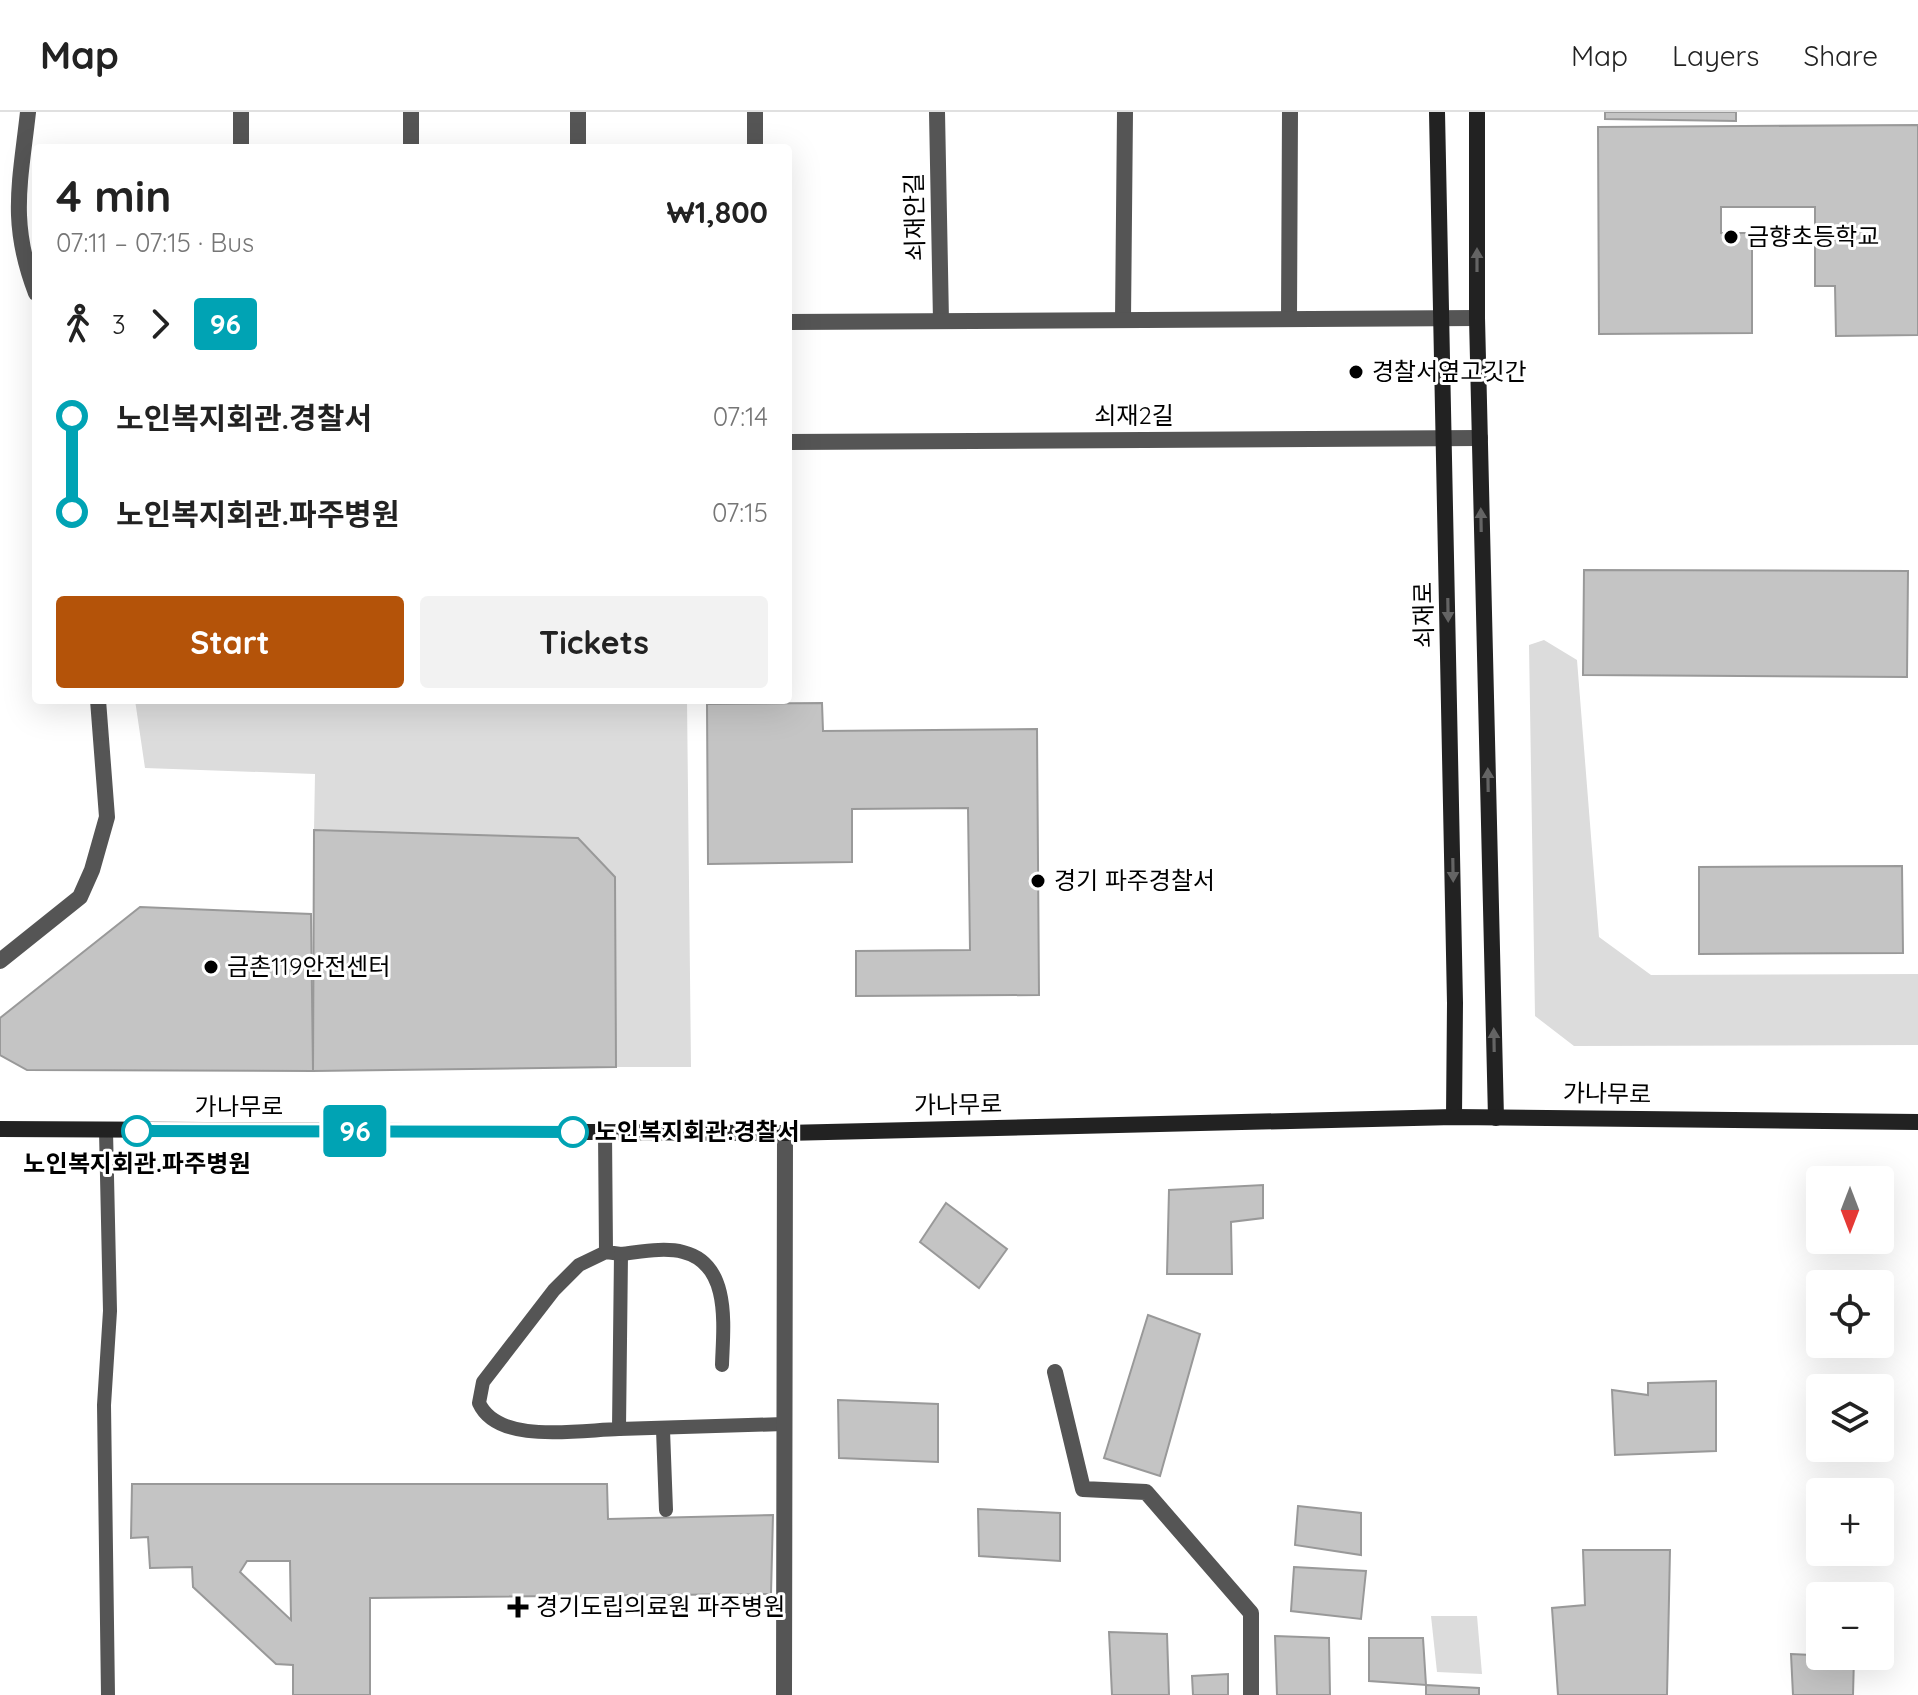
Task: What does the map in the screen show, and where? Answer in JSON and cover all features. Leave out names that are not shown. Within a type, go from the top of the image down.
[{"type":"street","points":[[28,112],[17,211],[21,253],[32,282]]},
{"type":"street","points":[[241,112],[241,144]]},
{"type":"street","points":[[411,112],[411,144]]},
{"type":"street","points":[[578,112],[578,144]]},
{"type":"street","points":[[755,112],[755,144]]},
{"type":"street","name":"쇠재안길","points":[[937,112],[941,321]]},
{"type":"street","points":[[1123,320],[1125,112]]},
{"type":"street","points":[[1289,319],[1290,112]]},
{"type":"street","name":"쇠재로","points":[[1437,112],[1455,1003],[1454,1117]]},
{"type":"street","points":[[1477,112],[1477,318],[1496,1118]]},
{"type":"street","points":[[792,322],[1477,318]]},
{"type":"street","name":"쇠재2길","points":[[792,442],[1480,438]]},
{"type":"street","points":[[0,961],[80,897],[92,870],[107,817],[98,704]]},
{"type":"street","name":"가나무로","points":[[0,1129],[785,1133],[1454,1117],[1918,1122]]},
{"type":"street","points":[[784,1695],[785,1133]]},
{"type":"street","points":[[1055,1372],[1083,1489],[1146,1492],[1251,1613],[1251,1695]]},
{"type":"lane","points":[[106,1131],[110,1298],[104,1405],[108,1695]]},
{"type":"lane","points":[[605,1132],[614,1253],[619,1429]]},
{"type":"lane","points":[[722,1365],[721,1287],[704,1265],[684,1252],[614,1253],[579,1265],[554,1290],[483,1382],[479,1403],[491,1421],[512,1430],[663,1430],[784,1424]]},
{"type":"lane","points":[[663,1430],[666,1510]]},
{"type":"shaded area","points":[[1544,640],[1577,660],[1599,937],[1651,975],[1918,974],[1918,1045],[1574,1046],[1535,1016],[1529,645]]},
{"type":"shaded area","points":[[136,704],[687,704],[691,1067],[616,1067],[614,877],[578,838],[314,830],[315,774],[145,768]]},
{"type":"shaded area","points":[[1431,1616],[1477,1616],[1482,1674],[1437,1672]]},
{"type":"building","points":[[1605,112],[1736,112],[1736,121],[1605,119]]},
{"type":"building","name":"금향초등학교","points":[[1918,125],[1918,335],[1836,336],[1835,286],[1815,286],[1815,207],[1721,207],[1721,233],[1752,233],[1752,333],[1599,334],[1598,127]]},
{"type":"building","points":[[1584,570],[1908,571],[1907,677],[1583,675]]},
{"type":"building","points":[[822,703],[823,731],[1037,729],[1039,995],[856,996],[856,951],[970,950],[968,808],[852,809],[852,862],[708,864],[707,704]]},
{"type":"building","points":[[314,830],[578,838],[615,877],[616,1067],[313,1071]]},
{"type":"building","points":[[1902,866],[1903,953],[1699,954],[1699,867]]},
{"type":"building","points":[[140,907],[311,914],[313,1071],[27,1070],[0,1055],[0,1018]]},
{"type":"building","points":[[1263,1185],[1263,1218],[1231,1222],[1232,1274],[1167,1274],[1169,1190]]},
{"type":"building","points":[[946,1203],[1007,1249],[979,1288],[920,1242]]},
{"type":"building","points":[[1148,1315],[1200,1334],[1160,1476],[1104,1458]]},
{"type":"building","points":[[1716,1381],[1716,1451],[1615,1455],[1612,1390],[1648,1395],[1648,1383]]},
{"type":"building","points":[[838,1400],[938,1404],[938,1462],[839,1458]]},
{"type":"building","points":[[132,1484],[607,1484],[608,1519],[773,1515],[771,1594],[370,1598],[370,1695],[293,1695],[293,1665],[276,1664],[193,1587],[192,1567],[150,1568],[148,1537],[131,1538]],"holes":[[[247,1561],[290,1561],[291,1620],[240,1572]]]},
{"type":"building","points":[[1298,1506],[1361,1513],[1361,1555],[1295,1545]]},
{"type":"building","points":[[978,1509],[1060,1513],[1060,1561],[979,1556]]},
{"type":"building","points":[[1583,1550],[1670,1550],[1667,1695],[1558,1695],[1552,1608],[1585,1605]]},
{"type":"building","points":[[1294,1567],[1366,1571],[1361,1619],[1291,1611]]},
{"type":"building","points":[[1109,1632],[1167,1634],[1169,1695],[1112,1695]]},
{"type":"building","points":[[1275,1636],[1329,1638],[1330,1695],[1277,1695]]},
{"type":"building","points":[[1369,1638],[1423,1638],[1426,1685],[1369,1681]]},
{"type":"building","points":[[1791,1654],[1806,1655],[1806,1670],[1854,1670],[1853,1695],[1793,1695]]},
{"type":"building","points":[[1228,1674],[1228,1695],[1193,1695],[1192,1676]]},
{"type":"building","points":[[1426,1685],[1479,1688],[1479,1695],[1426,1695]]},
{"type":"bus line","name":"96","points":[[137,1131],[573,1132]]},
{"type":"place","name":"금향초등학교","points":[[1731,237]]},
{"type":"place","name":"경찰서옆고깃간","points":[[1356,372]]},
{"type":"place","name":"경기 파주경찰서","points":[[1038,881]]},
{"type":"place","name":"금촌119안전센터","points":[[211,967]]},
{"type":"place","name":"노인복지회관.파주병원","points":[[137,1131]]},
{"type":"place","name":"노인복지회관.경찰서","points":[[573,1132]]},
{"type":"place","name":"경기도립의료원 파주병원","points":[[518,1607]]}]
